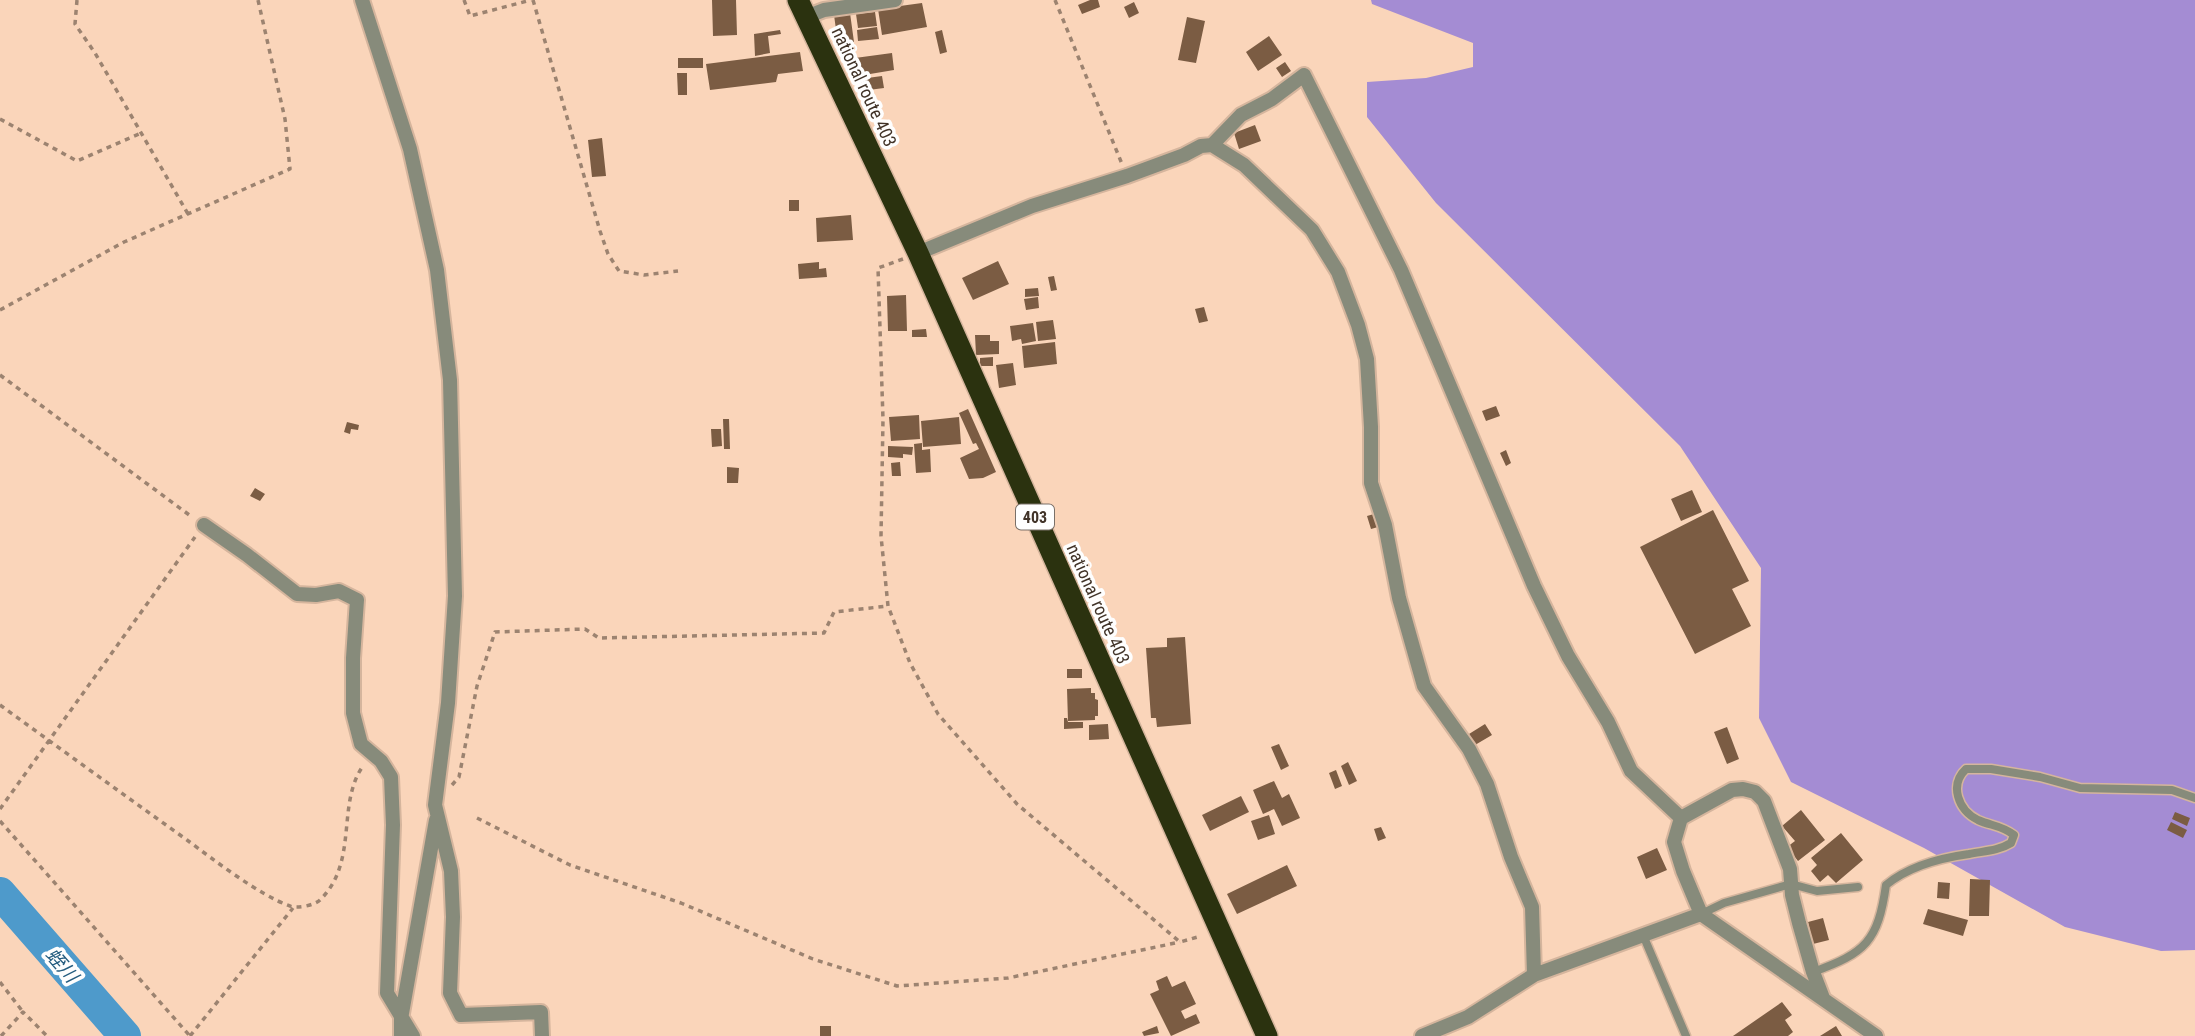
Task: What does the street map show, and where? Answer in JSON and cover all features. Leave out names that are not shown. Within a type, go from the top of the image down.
[{"type":"highway","name":"national route 403","points":[[813,7],[918,253],[1219,932],[1268,1036]]},
{"type":"street","points":[[362,0],[410,149],[437,270],[450,380],[455,596],[448,703],[436,810],[401,1019],[401,1036]]},
{"type":"street","points":[[813,7],[895,0]]},
{"type":"street","points":[[1212,145],[1241,115],[1272,99],[1304,75],[1401,270],[1534,586],[1568,656],[1608,722],[1631,771],[1681,818]]},
{"type":"street","points":[[918,253],[1032,206],[1126,176],[1201,146],[1212,145],[1244,165],[1312,230],[1338,272],[1358,325],[1367,359],[1371,483],[1385,525],[1399,598],[1424,687],[1469,749],[1487,784],[1511,858],[1532,907],[1535,975]]},
{"type":"street","points":[[204,525],[297,594],[316,595],[338,591],[357,600],[352,658],[352,713],[361,744],[381,761],[391,777],[393,825],[387,993],[413,1036]]},
{"type":"street","points":[[1824,999],[1813,972],[1790,884],[1790,869],[1764,801],[1755,793],[1743,789],[1732,790],[1681,818],[1674,842],[1701,914],[1876,1036]]},
{"type":"street","points":[[436,810],[451,871],[453,917],[450,993],[461,1015],[541,1012],[542,1036]]},
{"type":"street","points":[[1422,1036],[1468,1017],[1535,975],[1701,914]]},
{"type":"lane","points":[[1813,972],[1856,953],[1869,943],[1881,917],[1886,885],[1899,875],[1946,858],[2001,849],[2011,843],[2014,835],[2002,826],[1976,819],[1962,805],[1955,788],[1959,775],[1966,769],[1991,769],[2040,777],[2080,788],[2172,790],[2195,797]]},
{"type":"lane","points":[[1701,914],[1724,903],[1790,884],[1817,891],[1858,887]]},
{"type":"lane","points":[[1643,935],[1686,1036]]},
{"type":"path","points":[[77,0],[75,24],[95,53],[188,214]]},
{"type":"path","points":[[0,310],[124,242],[290,169],[285,119],[258,0]]},
{"type":"path","points":[[464,0],[470,16],[532,0],[608,254],[619,271],[644,275],[678,271]]},
{"type":"path","points":[[1055,0],[1126,176]]},
{"type":"path","points":[[0,120],[76,161],[141,132]]},
{"type":"path","points":[[918,253],[878,268],[883,419],[881,536],[888,606],[910,663],[938,714],[1017,804],[1180,942]]},
{"type":"path","points":[[0,375],[204,525],[0,810]]},
{"type":"path","points":[[436,810],[459,777],[477,687],[495,632],[585,629],[599,638],[824,633],[834,612],[888,606]]},
{"type":"path","points":[[0,705],[220,864],[293,908],[318,903],[335,883],[346,844],[355,780],[363,766],[381,761]]},
{"type":"path","points":[[477,818],[570,865],[681,903],[813,959],[897,986],[1008,978],[1219,932]]},
{"type":"path","points":[[0,821],[190,1036],[293,908]]},
{"type":"path","points":[[0,982],[23,1012],[47,1036]]},
{"type":"path","points":[[1,1034],[23,1012]]},
{"type":"shaded area","points":[[1371,0],[2195,0],[2195,950],[2161,951],[2065,927],[1924,848],[1791,782],[1759,718],[1761,568],[1680,446],[1436,203],[1367,117],[1367,82],[1426,78],[1473,67],[1473,43],[1372,4]]},
{"type":"building","points":[[712,0],[736,0],[737,35],[713,36]]},
{"type":"building","points":[[1098,0],[1100,7],[1082,14],[1078,5]]},
{"type":"building","points":[[1134,2],[1139,13],[1129,18],[1124,7]]},
{"type":"building","points":[[922,3],[927,27],[882,35],[878,9]]},
{"type":"building","points":[[875,12],[877,26],[858,28],[856,14]]},
{"type":"building","points":[[850,13],[854,42],[838,44],[834,15]]},
{"type":"building","points":[[1187,17],[1205,21],[1196,63],[1178,60]]},
{"type":"building","points":[[877,27],[879,39],[858,41],[857,30]]},
{"type":"building","points":[[780,30],[781,34],[768,36],[770,53],[755,56],[754,34]]},
{"type":"building","points":[[942,30],[947,52],[940,54],[935,32]]},
{"type":"building","points":[[1269,36],[1282,55],[1258,71],[1246,52]]},
{"type":"building","points":[[800,52],[803,71],[778,74],[776,82],[710,90],[706,64]]},
{"type":"building","points":[[892,53],[894,70],[858,76],[855,58]]},
{"type":"building","points":[[678,58],[703,58],[703,68],[678,68]]},
{"type":"building","points":[[1285,62],[1291,71],[1282,77],[1276,68]]},
{"type":"building","points":[[677,73],[687,73],[687,95],[678,95]]},
{"type":"building","points":[[882,76],[884,88],[861,91],[860,79]]},
{"type":"building","points":[[1255,125],[1261,141],[1239,149],[1234,133]]},
{"type":"building","points":[[602,138],[606,176],[592,177],[588,140]]},
{"type":"building","points":[[789,200],[799,200],[799,211],[789,211]]},
{"type":"building","points":[[851,215],[853,240],[817,242],[816,218]]},
{"type":"building","points":[[998,261],[1009,284],[973,300],[962,278]]},
{"type":"building","points":[[819,262],[819,269],[826,268],[827,277],[799,279],[798,264]]},
{"type":"building","points":[[1054,276],[1057,290],[1051,291],[1048,277]]},
{"type":"building","points":[[1038,288],[1039,296],[1025,297],[1025,289]]},
{"type":"building","points":[[906,295],[907,331],[888,331],[887,296]]},
{"type":"building","points":[[1038,297],[1039,308],[1026,310],[1024,299]]},
{"type":"building","points":[[1204,307],[1208,321],[1199,323],[1195,309]]},
{"type":"building","points":[[1053,320],[1056,339],[1038,341],[1036,322]]},
{"type":"building","points":[[1033,323],[1036,341],[1022,344],[1021,339],[1012,341],[1010,326]]},
{"type":"building","points":[[926,329],[927,337],[912,337],[912,330]]},
{"type":"building","points":[[975,335],[990,335],[990,341],[999,341],[999,354],[976,355]]},
{"type":"building","points":[[1055,342],[1057,364],[1024,368],[1022,346]]},
{"type":"building","points":[[993,357],[993,366],[980,366],[980,358]]},
{"type":"building","points":[[1013,363],[1016,385],[999,388],[996,365]]},
{"type":"building","points":[[1496,406],[1500,416],[1486,421],[1482,411]]},
{"type":"building","points":[[968,409],[996,472],[983,478],[969,479],[960,458],[979,449],[976,443],[973,444],[959,413]]},
{"type":"building","points":[[919,415],[920,439],[891,441],[889,417]]},
{"type":"building","points":[[959,417],[961,444],[923,447],[921,421]]},
{"type":"building","points":[[723,419],[729,419],[730,449],[724,449]]},
{"type":"building","points":[[347,422],[359,425],[358,430],[351,429],[350,434],[344,432]]},
{"type":"building","points":[[711,429],[721,429],[722,446],[712,447]]},
{"type":"building","points":[[922,443],[922,450],[930,449],[931,472],[916,473],[914,444]]},
{"type":"building","points":[[888,446],[913,447],[912,455],[903,454],[903,458],[888,457]]},
{"type":"building","points":[[1506,450],[1511,463],[1506,466],[1500,453]]},
{"type":"building","points":[[900,462],[901,476],[892,476],[891,463]]},
{"type":"building","points":[[727,467],[739,468],[738,483],[727,483]]},
{"type":"building","points":[[255,488],[265,494],[260,501],[250,496]]},
{"type":"building","points":[[1692,490],[1702,512],[1681,521],[1671,499]]},
{"type":"building","points":[[1713,510],[1749,581],[1732,589],[1751,626],[1695,654],[1640,547]]},
{"type":"building","points":[[1374,514],[1378,527],[1371,529],[1367,516]]},
{"type":"building","points":[[1185,637],[1191,724],[1157,727],[1156,718],[1151,718],[1146,648],[1167,647],[1167,638]]},
{"type":"building","points":[[1067,669],[1082,669],[1082,678],[1067,678]]},
{"type":"building","points":[[1091,688],[1091,693],[1095,693],[1095,699],[1098,700],[1098,716],[1095,716],[1095,720],[1068,721],[1067,689]]},
{"type":"building","points":[[1064,718],[1067,718],[1068,722],[1083,722],[1083,728],[1064,729]]},
{"type":"building","points":[[1108,724],[1109,739],[1089,740],[1089,725]]},
{"type":"building","points":[[1485,724],[1492,735],[1475,745],[1469,734]]},
{"type":"building","points":[[1727,727],[1739,759],[1727,764],[1714,732]]},
{"type":"building","points":[[1279,744],[1289,766],[1281,770],[1271,747]]},
{"type":"building","points":[[1348,762],[1357,781],[1349,785],[1341,766]]},
{"type":"building","points":[[1336,770],[1342,786],[1335,789],[1329,773]]},
{"type":"building","points":[[1274,781],[1282,798],[1289,794],[1300,818],[1282,826],[1274,809],[1263,814],[1253,790]]},
{"type":"building","points":[[1241,796],[1249,812],[1210,831],[1202,815]]},
{"type":"building","points":[[1801,810],[1825,840],[1798,861],[1787,847],[1795,841],[1782,826]]},
{"type":"building","points":[[2175,812],[2190,818],[2187,826],[2172,819]]},
{"type":"building","points":[[1269,815],[1275,834],[1258,840],[1251,821]]},
{"type":"building","points":[[2171,822],[2187,830],[2183,838],[2167,830]]},
{"type":"building","points":[[1381,827],[1386,838],[1378,841],[1374,829]]},
{"type":"building","points":[[1841,833],[1863,860],[1836,883],[1828,875],[1820,882],[1811,871],[1817,865],[1811,858]]},
{"type":"building","points":[[1657,848],[1667,870],[1646,879],[1637,857]]},
{"type":"building","points":[[1287,865],[1297,886],[1237,914],[1227,894]]},
{"type":"building","points":[[1970,879],[1990,880],[1989,916],[1969,916]]},
{"type":"building","points":[[1938,882],[1950,883],[1949,899],[1937,898]]},
{"type":"building","points":[[1928,909],[1968,920],[1963,936],[1923,924]]},
{"type":"building","points":[[1823,918],[1829,940],[1813,944],[1808,922]]},
{"type":"building","points":[[1167,976],[1172,987],[1185,981],[1196,1004],[1181,1011],[1185,1019],[1196,1014],[1200,1023],[1171,1036],[1150,994],[1159,990],[1156,981]]},
{"type":"building","points":[[1782,1002],[1792,1015],[1785,1020],[1793,1032],[1788,1036],[1733,1036]]},
{"type":"building","points":[[820,1026],[831,1026],[831,1036],[820,1036]]},
{"type":"building","points":[[1157,1026],[1159,1033],[1144,1036],[1142,1032]]},
{"type":"building","points":[[1836,1026],[1842,1036],[1820,1036]]},
{"type":"waterway","name":"蛭川","points":[[0,893],[125,1036]]}]
